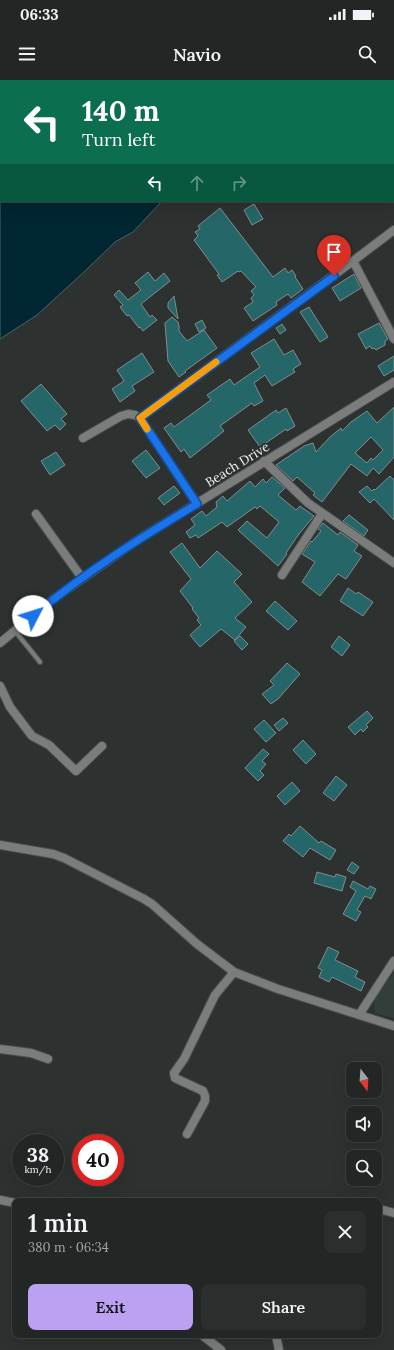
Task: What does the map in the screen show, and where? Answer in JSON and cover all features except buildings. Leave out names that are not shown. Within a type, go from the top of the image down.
[{"type":"street","points":[[140,418],[394,230]]},
{"type":"street","points":[[353,261],[394,339]]},
{"type":"street","name":"Beach Drive","points":[[0,643],[52,600],[139,539],[394,382]]},
{"type":"street","points":[[83,438],[121,416],[128,414],[135,415],[140,418],[197,504]]},
{"type":"street","points":[[264,461],[308,503],[322,514],[394,563]]},
{"type":"street","points":[[36,514],[82,578]]},
{"type":"street","points":[[282,575],[322,514]]},
{"type":"street","points":[[0,686],[10,707],[32,736],[49,746],[76,771],[102,746]]},
{"type":"street","points":[[0,845],[58,856],[144,899],[152,904],[197,944],[234,972],[278,989],[394,1026]]},
{"type":"street","points":[[359,1015],[394,961]]},
{"type":"street","points":[[187,1134],[205,1101],[205,1096],[203,1091],[175,1078],[174,1073],[184,1059],[216,995],[234,972]]},
{"type":"street","points":[[0,1049],[31,1053],[48,1059]]},
{"type":"street","points":[[0,1200],[12,1202]]},
{"type":"street","points":[[382,1210],[394,1213]]},
{"type":"street","points":[[206,1338],[221,1350]]},
{"type":"street","points":[[277,1338],[279,1350]]},
{"type":"lane","points":[[14,631],[40,662]]},
{"type":"shaded area","points":[[394,973],[394,1018],[375,1013],[374,997]]},
{"type":"water","points":[[0,202],[161,202],[133,232],[115,242],[37,315],[0,339]]},
{"type":"slow traffic","points":[[147,429],[140,418],[216,362]]},
{"type":"route","points":[[33,616],[52,600],[106,561],[197,504],[140,418],[334,276]]}]
